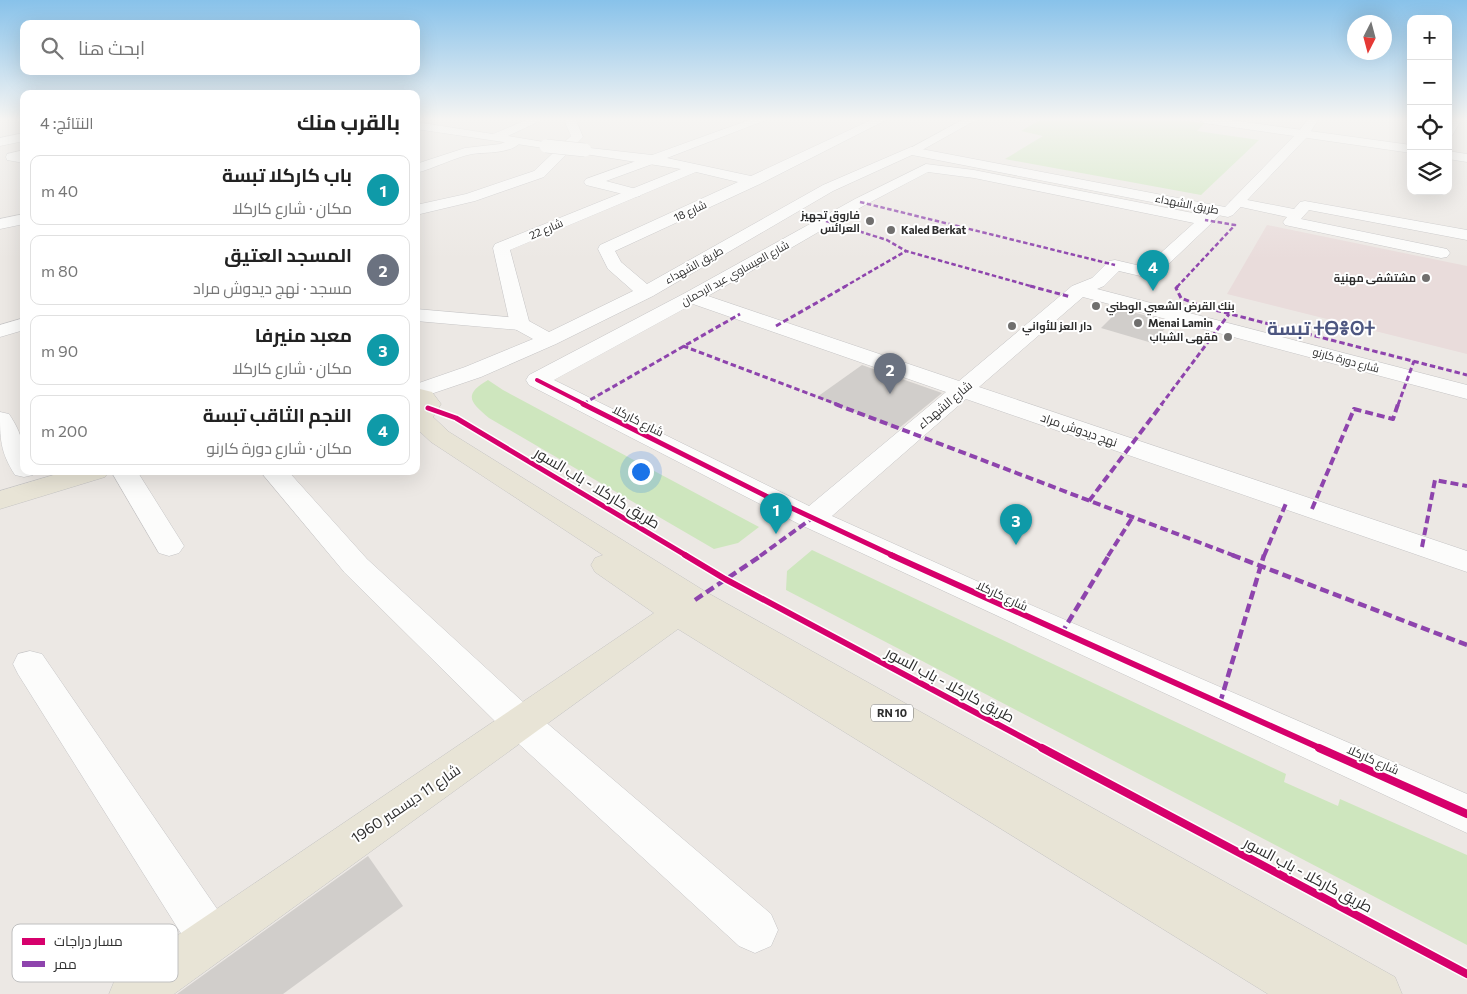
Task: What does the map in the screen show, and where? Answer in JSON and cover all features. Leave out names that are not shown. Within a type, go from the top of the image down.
[{"type":"main road","name":"RN 10","points":[[420,411],[686,606],[1313,994]]},
{"type":"main road","points":[[0,500],[27,476],[41,475]]},
{"type":"main road","name":"RN 10","points":[[686,606],[1378,994]]},
{"type":"main road","name":"شارع 11 ديسمبر 1960","points":[[178,961],[522,724],[686,606]]},
{"type":"main road","name":"شارع 11 ديسمبر 1960","points":[[133,994],[150,982]]},
{"type":"street","points":[[420,209],[470,198],[539,174],[547,166]]},
{"type":"street","points":[[633,166],[591,182],[635,193]]},
{"type":"street","points":[[687,166],[756,181]]},
{"type":"street","name":"شارع 18","points":[[646,292],[614,265],[606,248],[786,166]]},
{"type":"street","name":"طريق الشهداء","points":[[420,409],[473,372],[549,340],[646,292],[828,188],[876,166]]},
{"type":"street","name":"طريق الشهداء","points":[[992,166],[1220,209]]},
{"type":"street","points":[[1220,209],[1267,166]]},
{"type":"street","name":"شارع العيساوي عبد الرحمان","points":[[538,380],[924,168],[932,167],[1220,209]]},
{"type":"street","name":"شارع 22","points":[[520,324],[501,248],[695,168]]},
{"type":"street","points":[[1441,253],[1291,222],[1305,205],[1467,235]]},
{"type":"street","points":[[1220,209],[1296,214]]},
{"type":"street","name":"شارع الشهداء","points":[[810,519],[1079,290],[1098,282],[1116,265],[1148,273],[1220,209]]},
{"type":"street","points":[[0,224],[20,220]]},
{"type":"street","name":"شارع دورة كارنو","points":[[1079,290],[1467,392]]},
{"type":"street","name":"نهج ديدوش مراد","points":[[692,297],[1467,562]]},
{"type":"street","points":[[420,315],[520,324],[549,340]]},
{"type":"street","points":[[0,331],[20,325]]},
{"type":"street","name":"شارع كاركلا","points":[[538,380],[810,519],[1052,630],[1467,814]]},
{"type":"street","points":[[0,419],[20,461]]},
{"type":"street","points":[[126,475],[169,546]]},
{"type":"street","points":[[276,475],[356,566],[522,724],[755,930]]},
{"type":"street","points":[[30,664],[210,938]]},
{"type":"shaded area","points":[[1267,225],[1467,266],[1467,354],[1227,294]]},
{"type":"green space","points":[[1045,166],[1231,166],[1201,195]]},
{"type":"green space","points":[[488,380],[503,390],[759,527],[738,543],[714,549],[489,418],[478,408],[472,399],[475,390]]},
{"type":"green space","points":[[812,550],[1286,774],[1284,782],[1338,806],[1340,799],[1467,855],[1467,945],[786,590],[787,571]]},
{"type":"building","name":"Menai Lamin","points":[[1120,309],[1171,322],[1152,343],[1101,328]]},
{"type":"building","points":[[862,365],[942,393],[898,429],[817,397]]},
{"type":"building","points":[[368,856],[403,906],[283,994],[177,994]]},
{"type":"marked path","points":[[860,202],[1115,265]]},
{"type":"marked path","points":[[1205,220],[1235,225],[1176,288],[1181,298],[1203,307],[1467,375]]},
{"type":"marked path","points":[[826,221],[887,240],[906,251],[1071,297]]},
{"type":"marked path","points":[[776,326],[906,251]]},
{"type":"marked path","points":[[583,404],[740,314]]},
{"type":"marked path","points":[[1089,501],[1229,314]]},
{"type":"marked path","points":[[683,346],[1467,645]]},
{"type":"marked path","points":[[1312,509],[1354,409],[1393,419],[1414,361]]},
{"type":"marked path","points":[[1422,547],[1435,480],[1467,486]]},
{"type":"marked path","points":[[1220,703],[1260,566],[1287,501]]},
{"type":"marked path","points":[[1061,634],[1132,518]]},
{"type":"marked path","points":[[695,600],[761,556],[811,519]]},
{"type":"cycle path","points":[[537,380],[651,439],[882,551],[1467,814]]},
{"type":"cycle path","name":"طريق كاركلا - باب السور","points":[[428,408],[456,418],[725,579],[1467,974]]},
{"type":"place","name":"فاروق تجهيز العرائس","points":[[870,221]]},
{"type":"place","name":"Kaled Berkat","points":[[891,230]]},
{"type":"place","name":"مشتشفى مهنية","points":[[1426,278]]},
{"type":"place","name":"النجم الثاقب تبسة","points":[[1153,291]]},
{"type":"place","name":"بنك القرض الشعبي الوطني","points":[[1096,306]]},
{"type":"place","name":"Menai Lamin","points":[[1138,323]]},
{"type":"place","name":"دار العز للأواني","points":[[1012,326]]},
{"type":"place","name":"مقهى الشباب","points":[[1228,337]]},
{"type":"place","name":"المسجد العتيق","points":[[890,394]]},
{"type":"place","name":"باب كاركلا تبسة","points":[[776,534]]},
{"type":"place","name":"معبد منيرفا","points":[[1016,545]]},
{"type":"district","name":"تبسة ⵜⴱⴻⵙⵜ","points":[[1321,328]]}]
